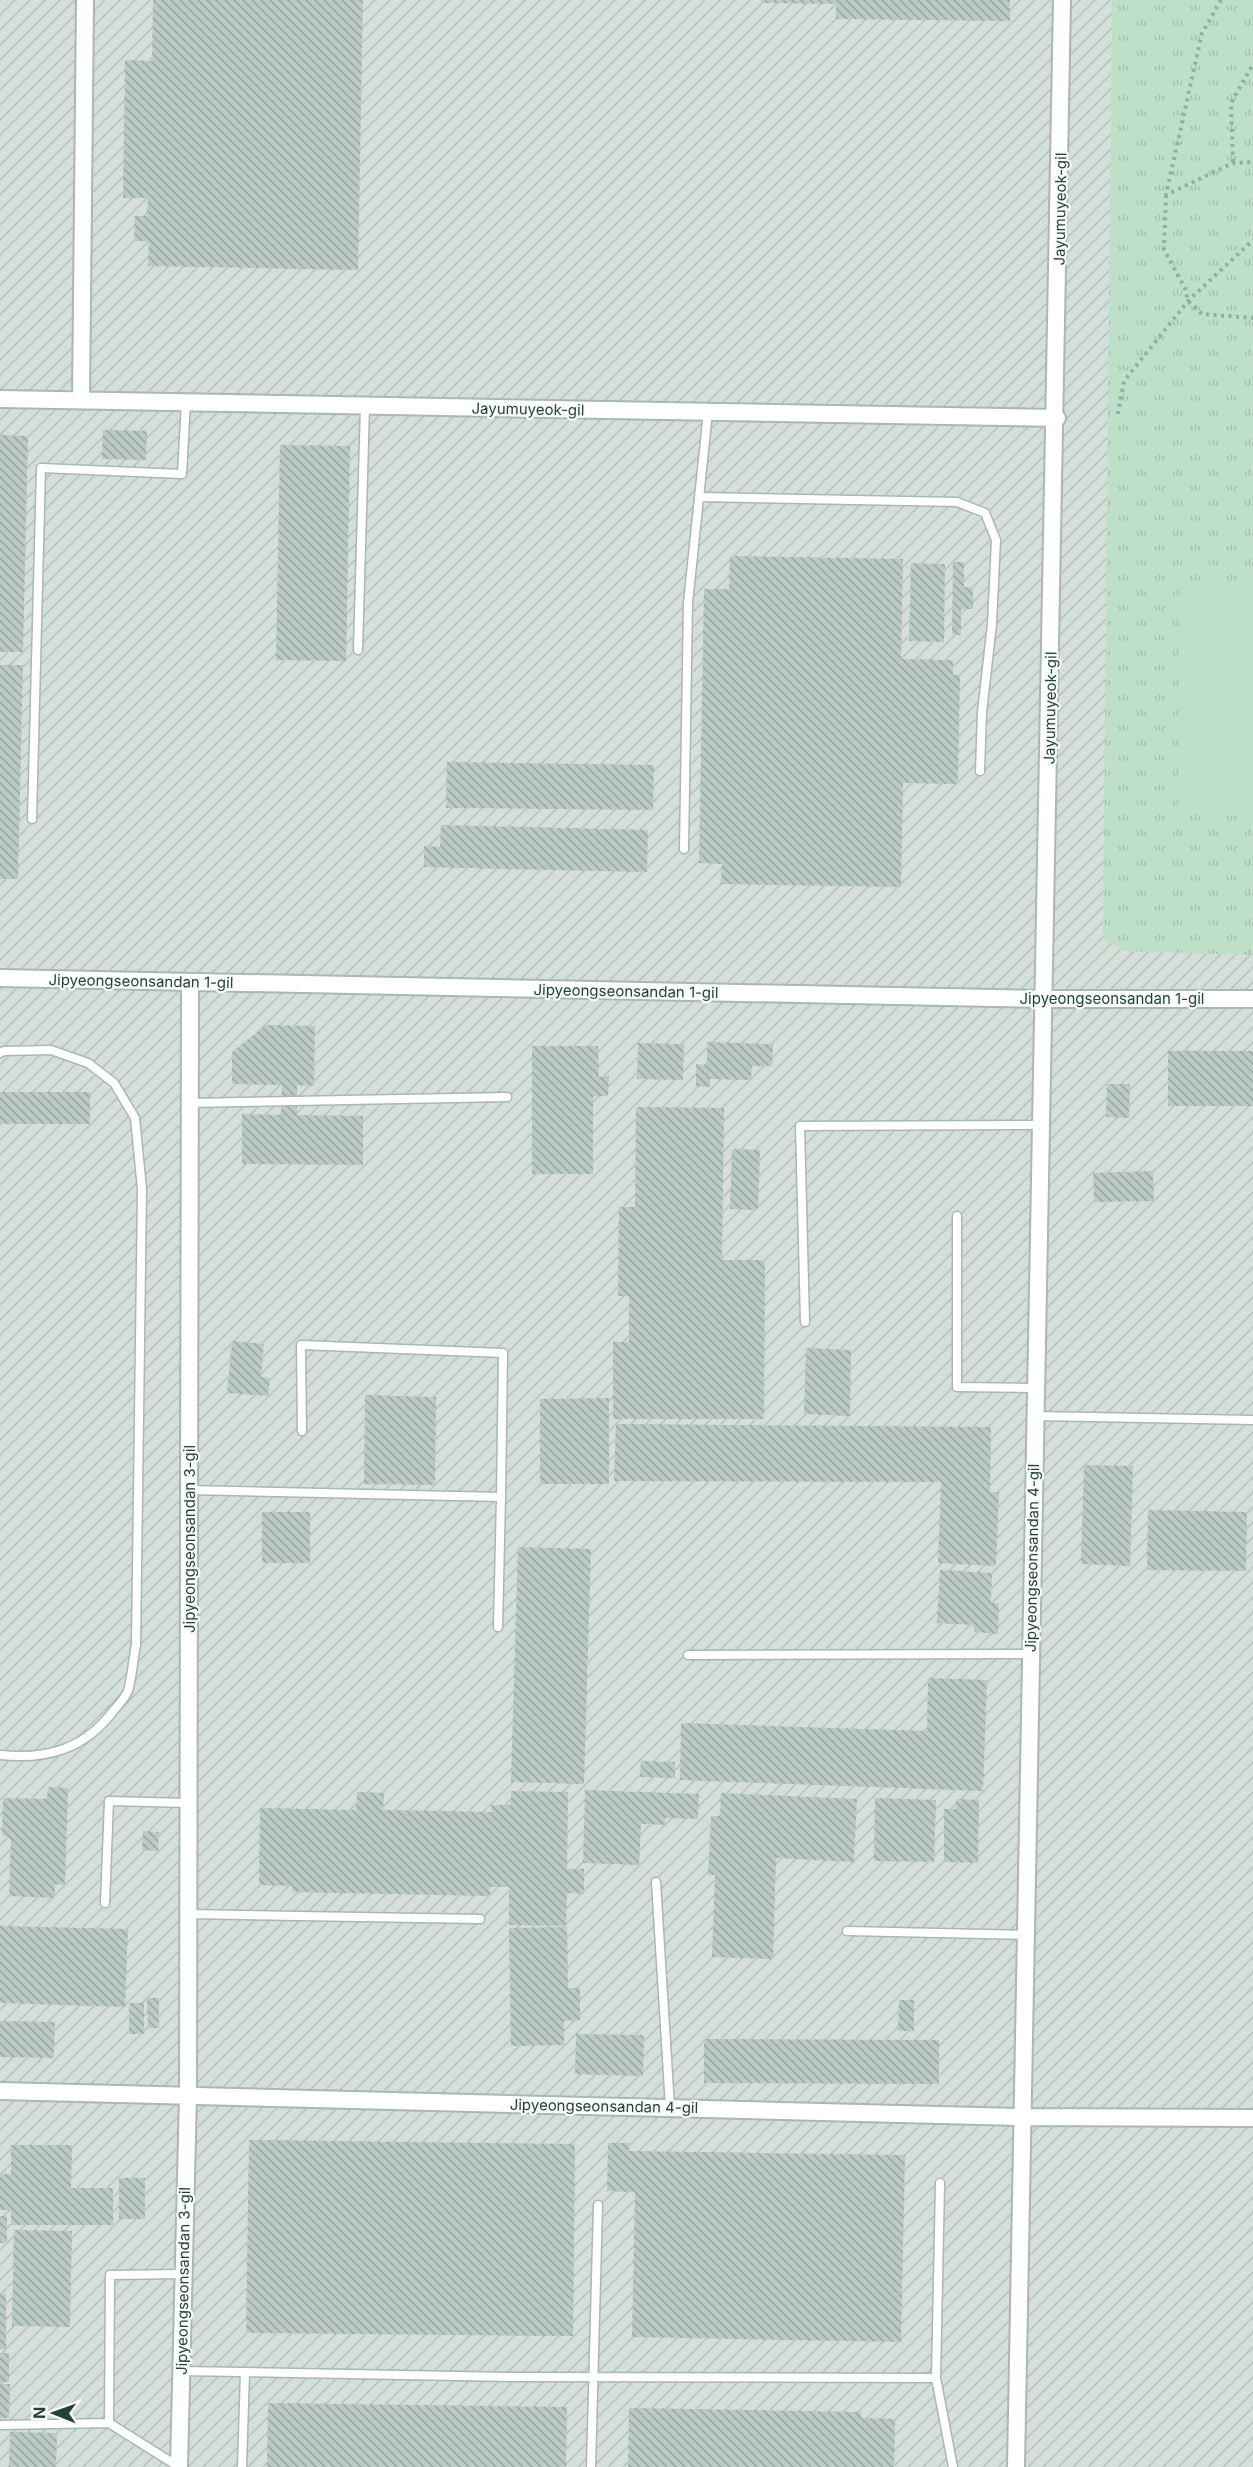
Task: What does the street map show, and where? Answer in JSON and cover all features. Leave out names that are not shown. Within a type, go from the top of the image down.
[{"type":"street","points":[[81,400],[85,0]]},
{"type":"street","name":"Jayumuyeok-gil","points":[[1043,999],[1057,418],[1062,0]]},
{"type":"street","name":"Jayumuyeok-gil","points":[[0,399],[1057,418]]},
{"type":"street","name":"Jipyeongseonsandan 1-gil","points":[[0,978],[1043,999],[1253,999]]},
{"type":"street","name":"Jipyeongseonsandan 3-gil","points":[[179,2467],[188,2095],[190,982]]},
{"type":"street","name":"Jipyeongseonsandan 4-gil","points":[[1016,2467],[1020,2116],[1043,999]]},
{"type":"street","points":[[0,2091],[188,2095]]},
{"type":"street","name":"Jipyeongseonsandan 4-gil","points":[[188,2095],[1020,2116]]},
{"type":"street","points":[[1020,2116],[1253,2118]]},
{"type":"lane","points":[[32,819],[41,468],[182,474],[186,402]]},
{"type":"lane","points":[[358,650],[365,406]]},
{"type":"lane","points":[[684,849],[688,603],[708,412]]},
{"type":"lane","points":[[699,497],[957,502],[986,513],[996,540],[992,624],[982,712],[980,771]]},
{"type":"lane","points":[[0,1053],[51,1050],[88,1063],[114,1083],[135,1118],[142,1189],[136,1645],[127,1693],[104,1724],[81,1742],[53,1753],[24,1758],[0,1755]]},
{"type":"lane","points":[[190,1103],[507,1097]]},
{"type":"lane","points":[[805,1322],[800,1126],[1041,1125]]},
{"type":"lane","points":[[957,1216],[957,1387],[1035,1388]]},
{"type":"lane","points":[[302,1431],[301,1345],[503,1353],[498,1627]]},
{"type":"lane","points":[[1035,1416],[1253,1420]]},
{"type":"lane","points":[[189,1490],[501,1497]]},
{"type":"lane","points":[[688,1655],[1030,1654]]},
{"type":"lane","points":[[105,1903],[109,1801],[188,1803]]},
{"type":"lane","points":[[656,1882],[670,2107]]},
{"type":"lane","points":[[188,1914],[480,1919]]},
{"type":"lane","points":[[847,1931],[1024,1935]]},
{"type":"lane","points":[[940,2183],[936,2378],[953,2467]]},
{"type":"lane","points":[[591,2467],[598,2205]]},
{"type":"lane","points":[[109,2423],[110,2275],[183,2274]]},
{"type":"lane","points":[[181,2371],[592,2377],[936,2378]]},
{"type":"lane","points":[[242,2467],[245,2372]]},
{"type":"lane","points":[[0,2425],[109,2423],[179,2467]]},
{"type":"path","points":[[1221,0],[1202,33],[1166,195],[1164,250],[1185,288],[1188,301],[1202,314],[1253,318]]},
{"type":"path","points":[[1233,163],[1231,103],[1253,64]]},
{"type":"path","points":[[1166,195],[1233,163],[1253,163]]},
{"type":"path","points":[[1118,414],[1124,381],[1188,301],[1253,240]]},
{"type":"shaded area","points":[[0,0],[1253,0],[1253,2467],[0,2467]]},
{"type":"green space","points":[[1112,0],[1253,0],[1253,955],[1124,951],[1103,938]]},
{"type":"green space","points":[[1181,582],[1253,583],[1253,816],[1178,813]]},
{"type":"building","points":[[153,0],[363,0],[358,270],[148,266],[149,241],[134,241],[135,216],[147,216],[148,198],[123,198],[125,60],[152,61]]},
{"type":"building","points":[[761,0],[1010,0],[1010,21],[836,19],[836,4],[761,3]]},
{"type":"building","points":[[103,430],[147,431],[146,460],[102,459]]},
{"type":"building","points":[[0,435],[28,436],[23,652],[0,652]]},
{"type":"building","points":[[280,445],[350,446],[346,661],[276,660]]},
{"type":"building","points":[[730,556],[903,559],[901,659],[953,660],[953,675],[960,675],[958,784],[903,783],[901,887],[721,884],[722,864],[699,863],[704,589],[729,589]]},
{"type":"building","points":[[953,562],[964,562],[964,587],[973,587],[973,609],[961,609],[961,635],[952,634]]},
{"type":"building","points":[[911,563],[945,564],[944,642],[909,641]]},
{"type":"building","points":[[0,665],[23,665],[18,879],[0,879]]},
{"type":"building","points":[[447,762],[654,765],[653,810],[446,808]]},
{"type":"building","points":[[441,825],[648,830],[647,872],[424,867],[424,846],[440,847]]},
{"type":"building","points":[[266,1025],[315,1026],[314,1086],[297,1085],[297,1115],[363,1116],[363,1165],[242,1164],[242,1114],[281,1115],[282,1085],[232,1084],[232,1052]]},
{"type":"building","points":[[707,1042],[773,1044],[772,1066],[752,1066],[751,1080],[710,1079],[710,1087],[696,1086],[696,1064],[707,1065]]},
{"type":"building","points":[[638,1043],[684,1044],[683,1080],[637,1079]]},
{"type":"building","points":[[532,1046],[598,1046],[599,1077],[609,1076],[608,1096],[593,1096],[593,1174],[532,1174]]},
{"type":"building","points":[[1168,1051],[1253,1051],[1253,1106],[1168,1106]]},
{"type":"building","points":[[1107,1084],[1130,1084],[1129,1118],[1106,1117]]},
{"type":"building","points":[[0,1092],[90,1092],[90,1124],[0,1124]]},
{"type":"building","points":[[636,1107],[724,1108],[722,1260],[765,1260],[764,1419],[613,1419],[613,1342],[629,1342],[629,1296],[618,1296],[619,1207],[635,1207]]},
{"type":"building","points":[[732,1149],[760,1150],[758,1210],[730,1209]]},
{"type":"building","points":[[1153,1171],[1154,1201],[1094,1202],[1093,1173]]},
{"type":"building","points":[[232,1341],[264,1344],[261,1377],[270,1378],[268,1396],[227,1393]]},
{"type":"building","points":[[806,1348],[851,1350],[850,1416],[804,1414]]},
{"type":"building","points":[[365,1395],[436,1397],[435,1485],[364,1484]]},
{"type":"building","points":[[609,1398],[609,1484],[540,1484],[540,1399]]},
{"type":"building","points":[[616,1424],[991,1427],[990,1492],[999,1492],[996,1566],[938,1563],[941,1482],[614,1481]]},
{"type":"building","points":[[1084,1465],[1133,1466],[1130,1566],[1081,1564]]},
{"type":"building","points":[[1148,1510],[1247,1512],[1246,1571],[1147,1570]]},
{"type":"building","points":[[262,1512],[310,1512],[310,1563],[262,1563]]},
{"type":"building","points":[[518,1547],[591,1549],[584,1784],[511,1782]]},
{"type":"building","points":[[940,1570],[992,1573],[991,1603],[999,1603],[998,1634],[975,1632],[973,1625],[937,1623]]},
{"type":"building","points":[[928,1678],[987,1680],[983,1791],[680,1780],[681,1723],[927,1731]]},
{"type":"building","points":[[641,1761],[675,1762],[675,1778],[640,1777]]},
{"type":"building","points":[[48,1787],[68,1788],[65,1885],[55,1884],[55,1898],[9,1896],[11,1840],[2,1834],[3,1798],[47,1799]]},
{"type":"building","points":[[585,1790],[699,1794],[698,1819],[665,1818],[665,1825],[641,1824],[639,1865],[583,1863]]},
{"type":"building","points":[[511,1791],[568,1792],[567,1869],[584,1869],[584,1894],[567,1893],[566,1926],[509,1925],[509,1887],[490,1887],[490,1896],[292,1892],[292,1886],[259,1885],[260,1808],[356,1810],[357,1792],[384,1793],[383,1810],[492,1812],[491,1805],[511,1805]]},
{"type":"building","points":[[721,1793],[857,1799],[854,1862],[776,1858],[773,1959],[712,1957],[715,1875],[708,1875],[711,1816],[720,1816]]},
{"type":"building","points":[[875,1798],[936,1800],[934,1862],[874,1861]]},
{"type":"building","points":[[956,1799],[979,1800],[978,1863],[944,1862],[944,1809],[956,1809]]},
{"type":"building","points":[[143,1831],[159,1832],[158,1851],[142,1850]]},
{"type":"building","points":[[0,1926],[128,1929],[125,2007],[0,2003]]},
{"type":"building","points":[[567,1927],[568,1988],[580,1988],[580,2020],[564,2021],[564,2045],[511,2046],[509,1928]]},
{"type":"building","points":[[147,1998],[159,1998],[159,2028],[148,2028]]},
{"type":"building","points":[[899,2000],[914,2000],[914,2031],[898,2031]]},
{"type":"building","points":[[129,2003],[144,2003],[144,2034],[129,2034]]},
{"type":"building","points":[[0,2021],[55,2022],[54,2058],[0,2057]]},
{"type":"building","points":[[576,2034],[644,2035],[643,2076],[575,2074]]},
{"type":"building","points":[[704,2039],[939,2040],[939,2084],[704,2083]]},
{"type":"building","points":[[249,2140],[575,2144],[573,2336],[246,2333]]},
{"type":"building","points":[[608,2143],[629,2143],[629,2151],[905,2155],[901,2342],[632,2337],[635,2192],[607,2191]]},
{"type":"building","points":[[11,2145],[72,2145],[71,2188],[113,2188],[113,2225],[11,2225],[11,2210],[0,2210],[0,2174],[11,2174]]},
{"type":"building","points":[[119,2178],[145,2178],[145,2219],[119,2219]]},
{"type":"building","points":[[0,2216],[7,2216],[7,2243],[0,2243]]},
{"type":"building","points":[[14,2230],[72,2231],[70,2327],[12,2326]]},
{"type":"building","points":[[0,2294],[6,2294],[6,2349],[0,2349]]},
{"type":"building","points":[[0,2353],[9,2353],[9,2382],[0,2382]]},
{"type":"building","points":[[0,2384],[10,2384],[9,2418],[0,2418]]},
{"type":"building","points":[[268,2403],[567,2407],[566,2467],[267,2467]]},
{"type":"building","points":[[629,2408],[861,2412],[861,2418],[895,2419],[894,2467],[628,2467]]},
{"type":"building","points":[[10,2432],[57,2433],[56,2467],[9,2467]]}]
